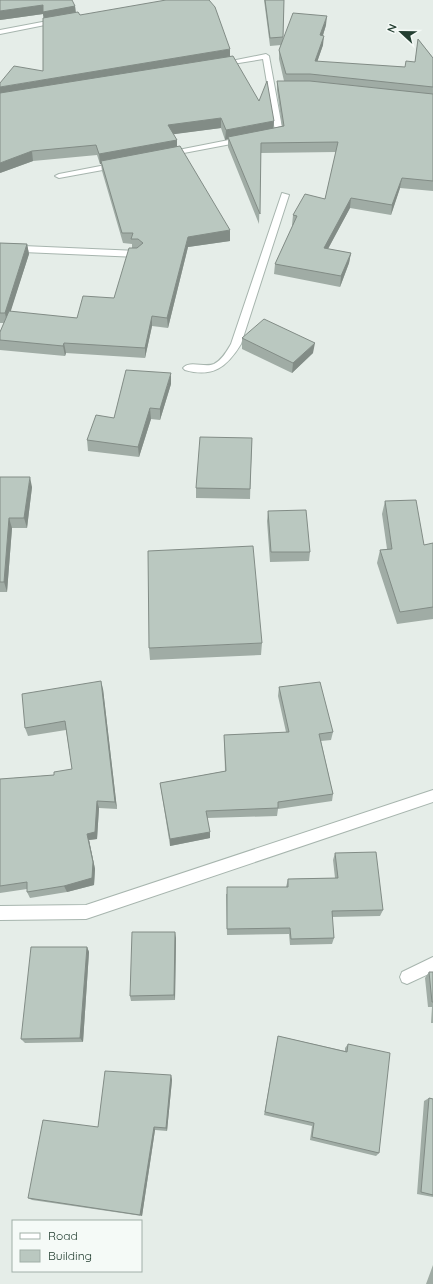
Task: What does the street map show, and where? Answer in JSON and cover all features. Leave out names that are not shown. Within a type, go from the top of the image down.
[{"type":"street","points":[[0,32],[63,21]]},
{"type":"street","points":[[212,66],[266,56],[275,87],[279,133],[264,136]]},
{"type":"street","points":[[157,156],[249,138]]},
{"type":"street","points":[[59,176],[127,162]]},
{"type":"street","points":[[188,368],[209,369],[217,367],[227,361],[236,344],[285,195]]},
{"type":"street","points":[[0,248],[138,254]]},
{"type":"street","points":[[0,913],[86,912],[433,796]]},
{"type":"street","points":[[407,977],[433,964]]},
{"type":"building","points":[[0,0],[72,0],[75,6],[43,12],[43,5],[0,11]]},
{"type":"building","points":[[166,0],[209,0],[215,7],[230,49],[0,87],[0,83],[14,66],[43,71],[43,18],[78,12],[80,15]]},
{"type":"building","points":[[265,0],[284,0],[283,37],[270,38]]},
{"type":"building","points":[[293,13],[327,16],[320,35],[324,36],[315,61],[405,67],[406,61],[415,62],[418,39],[433,58],[433,87],[310,74],[286,74],[279,50]]},
{"type":"building","points":[[233,56],[259,101],[267,81],[274,121],[226,130],[221,118],[168,125],[177,140],[99,154],[96,145],[32,151],[0,163],[0,93]]},
{"type":"building","points":[[277,81],[310,81],[433,94],[433,181],[402,178],[392,205],[351,198],[324,248],[351,253],[341,276],[275,264],[297,216],[293,215],[305,194],[325,199],[338,142],[261,143],[260,214],[228,137],[284,126]]},
{"type":"building","points":[[180,146],[230,230],[188,237],[167,318],[152,316],[145,348],[64,343],[63,346],[0,340],[0,332],[9,311],[77,318],[83,296],[114,298],[129,248],[137,248],[143,243],[138,239],[131,239],[133,233],[122,233],[101,161]]},
{"type":"building","points":[[0,243],[27,244],[5,313],[0,313]]},
{"type":"building","points":[[264,319],[315,343],[293,363],[242,338]]},
{"type":"building","points":[[126,370],[171,373],[160,409],[150,408],[138,447],[87,440],[96,415],[114,418]]},
{"type":"building","points":[[200,437],[252,438],[250,489],[196,488]]},
{"type":"building","points":[[0,477],[30,477],[24,518],[9,518],[4,582],[0,582]]},
{"type":"building","points":[[416,500],[424,545],[433,543],[433,607],[400,612],[380,550],[392,549],[385,501]]},
{"type":"building","points":[[306,510],[310,552],[271,552],[268,511]]},
{"type":"building","points":[[253,546],[262,643],[149,648],[148,551]]},
{"type":"building","points":[[101,681],[115,802],[97,801],[95,832],[87,834],[93,862],[92,878],[64,886],[27,892],[27,882],[0,886],[0,779],[54,775],[54,772],[72,769],[65,721],[25,728],[22,694]]},
{"type":"building","points":[[320,682],[333,732],[319,734],[333,794],[278,802],[278,808],[206,811],[210,832],[170,839],[160,783],[226,771],[224,735],[289,732],[279,687]]},
{"type":"building","points":[[376,852],[383,910],[332,911],[334,938],[291,939],[290,928],[227,929],[227,887],[288,887],[288,879],[338,878],[335,853]]},
{"type":"building","points":[[132,932],[175,932],[174,995],[130,996]]},
{"type":"building","points":[[31,947],[87,947],[80,1038],[21,1039]]},
{"type":"building","points":[[429,972],[433,972],[433,1002],[432,1002]]},
{"type":"building","points":[[278,1036],[347,1052],[348,1044],[390,1053],[379,1153],[312,1137],[314,1123],[265,1112]]},
{"type":"building","points":[[105,1071],[171,1075],[166,1128],[154,1127],[140,1215],[28,1198],[43,1120],[98,1127]]},
{"type":"building","points":[[429,1098],[433,1099],[433,1195],[421,1192]]}]
